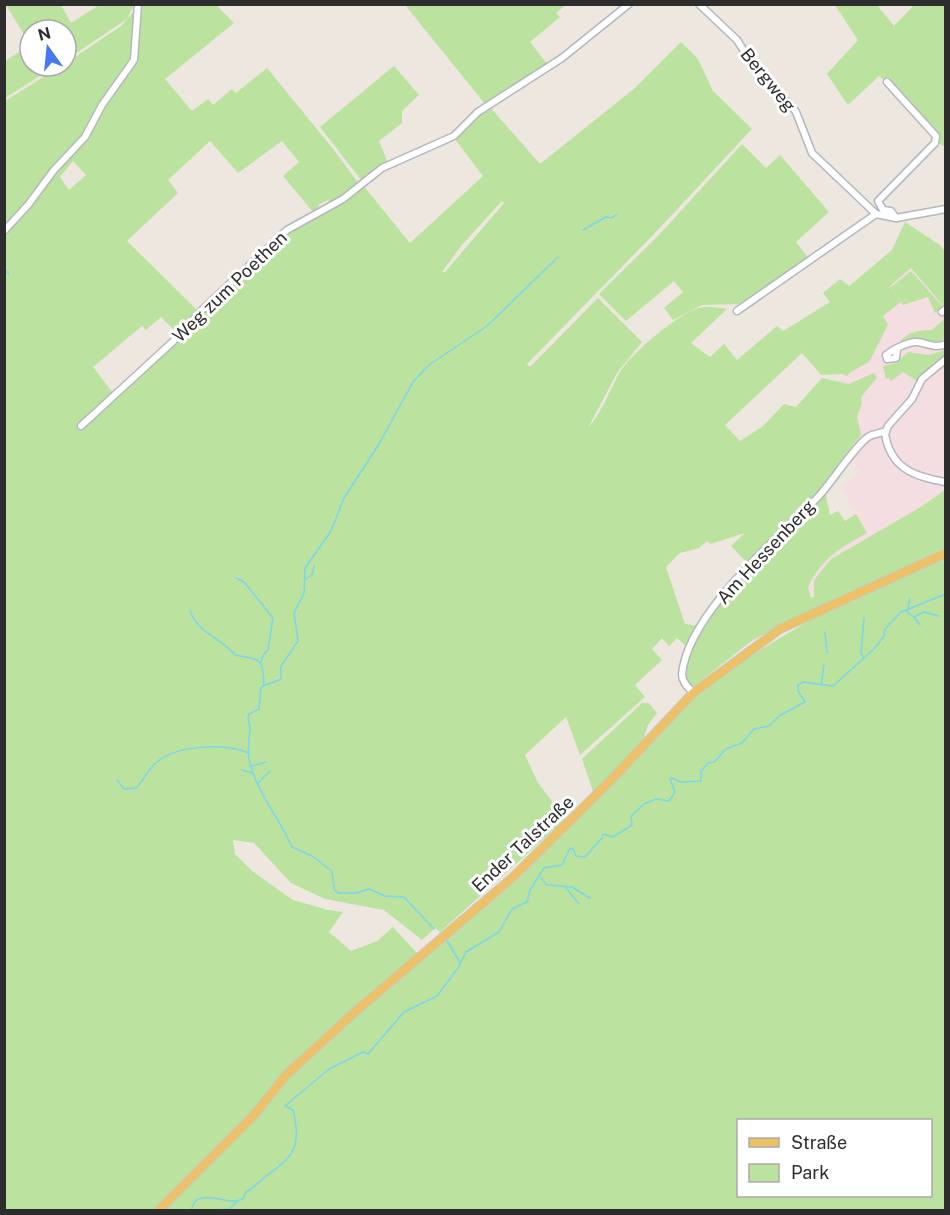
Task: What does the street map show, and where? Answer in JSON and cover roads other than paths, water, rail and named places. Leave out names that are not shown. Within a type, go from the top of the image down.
[{"type":"main road","name":"Ender Talstraße","points":[[159,1210],[255,1114],[286,1075],[356,1011],[512,878],[610,781],[693,693],[780,629],[945,553]]},
{"type":"street","points":[[4,231],[84,137],[102,105],[134,60],[138,4]]},
{"type":"street","name":"Weg zum Poethen","points":[[81,426],[180,336],[202,309],[288,230],[343,199],[382,168],[454,136],[478,112],[562,58],[629,4]]},
{"type":"street","name":"Bergweg","points":[[699,4],[737,40],[758,73],[796,112],[812,153],[876,214]]},
{"type":"street","points":[[887,82],[936,136],[935,143],[878,201],[883,210],[891,212],[896,218]]},
{"type":"street","points":[[737,311],[876,214],[896,218],[945,209]]},
{"type":"street","points":[[897,350],[913,341],[936,347],[945,343]]},
{"type":"street","name":"Am Hessenberg","points":[[693,693],[684,682],[682,675],[693,643],[716,604],[758,556],[828,486],[868,436],[886,431],[912,399],[922,379],[945,359]]},
{"type":"street","points":[[886,431],[888,443],[908,472],[945,482]]},
{"type":"waterway","points":[[583,230],[606,217],[612,218],[617,214]]},
{"type":"waterway","points":[[434,929],[404,897],[385,896],[369,889],[357,893],[338,893],[334,889],[332,871],[312,856],[292,847],[252,771],[248,755],[250,727],[248,716],[259,709],[261,687],[281,679],[281,666],[298,641],[294,613],[304,593],[305,568],[331,531],[344,498],[379,444],[413,382],[429,365],[487,326],[558,257]]},
{"type":"waterway","points":[[4,269],[9,274]]},
{"type":"waterway","points":[[306,579],[312,575],[314,566]]},
{"type":"waterway","points":[[236,578],[244,582],[273,618],[268,650],[261,662]]},
{"type":"waterway","points":[[191,1210],[195,1201],[201,1198],[231,1201],[243,1199],[246,1192],[283,1163],[296,1142],[293,1110],[285,1106],[329,1069],[363,1052],[368,1054],[404,1012],[437,996],[458,968],[466,952],[499,932],[512,909],[527,902],[530,890],[544,868],[562,865],[570,848],[576,856],[585,857],[603,834],[613,837],[632,825],[631,816],[644,804],[656,799],[669,801],[675,792],[670,779],[681,782],[701,781],[701,771],[708,763],[714,762],[726,749],[742,743],[754,729],[769,726],[779,716],[805,702],[798,691],[798,685],[803,682],[833,686],[873,650],[884,636],[885,629],[901,612],[946,594]]},
{"type":"waterway","points":[[910,599],[907,612],[914,617],[924,612],[939,616]]},
{"type":"waterway","points":[[190,611],[204,630],[235,655],[258,661],[261,664],[264,685]]},
{"type":"waterway","points":[[914,617],[920,625]]},
{"type":"waterway","points":[[864,618],[861,654],[864,657]]},
{"type":"waterway","points":[[825,632],[827,653]]},
{"type":"waterway","points":[[821,685],[824,665]]},
{"type":"waterway","points":[[117,780],[124,789],[136,788],[157,762],[165,756],[188,749],[214,747],[248,753]]},
{"type":"waterway","points":[[252,766],[266,762]]},
{"type":"waterway","points":[[242,770],[252,773]]},
{"type":"waterway","points":[[258,783],[270,771]]},
{"type":"waterway","points":[[541,878],[547,885],[572,887],[590,898]]},
{"type":"waterway","points":[[566,888],[579,904]]},
{"type":"waterway","points":[[447,941],[460,962]]},
{"type":"waterway","points":[[213,1210],[229,1209],[238,1201]]}]
